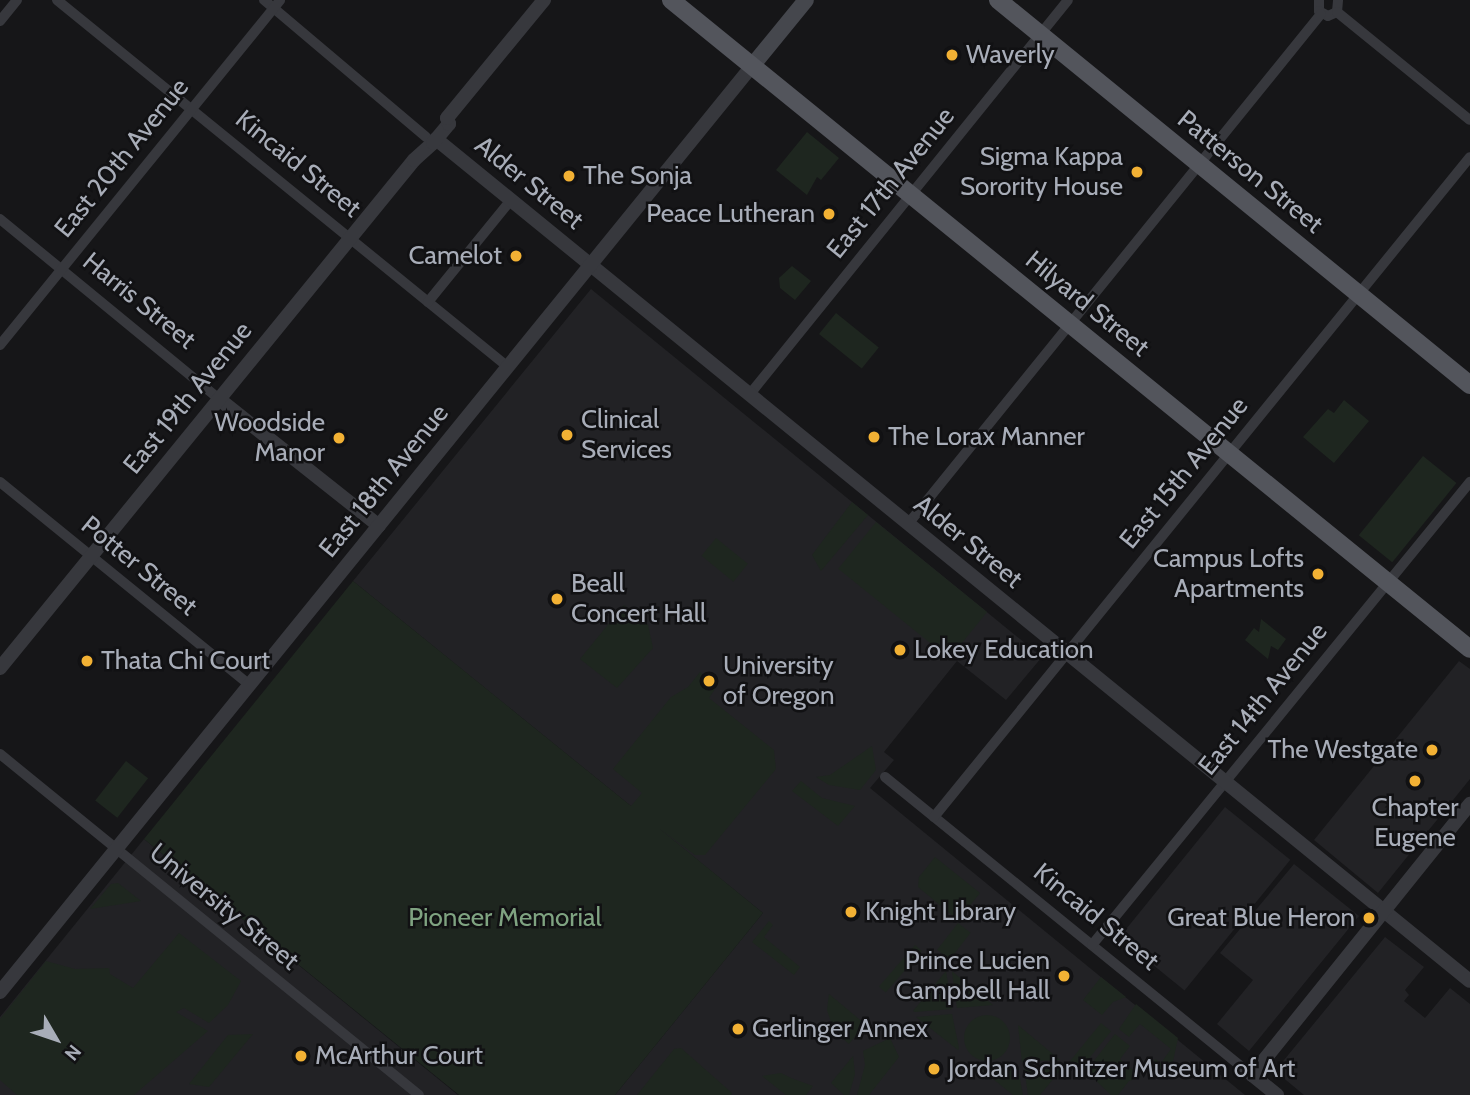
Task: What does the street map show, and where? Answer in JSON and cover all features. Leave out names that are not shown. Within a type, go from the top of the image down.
[{"type":"main road","name":"Hilyard Street","points":[[671,0],[1470,649]]},
{"type":"main road","name":"East 18th Avenue","points":[[752,66],[806,0]]},
{"type":"main road","name":"Patterson Street","points":[[998,0],[1470,385]]},
{"type":"street","points":[[0,21],[17,0]]},
{"type":"street","name":"Kincaid Street","points":[[57,0],[508,367]]},
{"type":"street","name":"Alder Street","points":[[264,0],[276,4],[385,102],[511,200],[1470,981]]},
{"type":"street","name":"East 19th Avenue","points":[[0,668],[431,138],[449,124],[447,118],[544,0]]},
{"type":"street","name":"East 17th Avenue","points":[[750,394],[1068,0]]},
{"type":"street","points":[[1319,0],[1321,14]]},
{"type":"street","points":[[1337,12],[1338,0]]},
{"type":"street","name":"East 20th Avenue","points":[[0,345],[276,4]]},
{"type":"street","points":[[908,524],[1321,14],[1337,12],[1470,120]]},
{"type":"street","name":"East 18th Avenue","points":[[0,992],[752,66]]},
{"type":"street","name":"East 15th Avenue","points":[[934,817],[1470,157]]},
{"type":"street","points":[[428,302],[511,200]]},
{"type":"street","name":"Harris Street","points":[[0,219],[379,526]]},
{"type":"street","name":"Potter Street","points":[[0,482],[250,685]]},
{"type":"street","name":"East 14th Avenue","points":[[1092,946],[1470,482]]},
{"type":"street","name":"University Street","points":[[0,754],[419,1095]]},
{"type":"street","name":"Kincaid Street","points":[[885,777],[1277,1095]]},
{"type":"street","points":[[1252,1075],[1470,804]]},
{"type":"shaded area","name":"University of Oregon","points":[[591,289],[1042,657],[1006,700],[957,661],[884,752],[894,760],[870,788],[1245,1095],[615,1095],[763,913],[353,581]]},
{"type":"shaded area","points":[[1459,661],[1470,669],[1470,779],[1378,893],[1314,840]]},
{"type":"shaded area","points":[[1225,807],[1290,860],[1185,990],[1119,938]]},
{"type":"shaded area","points":[[144,839],[458,1095],[0,1095],[0,1017]]},
{"type":"shaded area","points":[[1294,864],[1359,916],[1249,1051],[1217,1024],[1253,980],[1220,953]]},
{"type":"shaded area","points":[[1385,937],[1424,967],[1405,990],[1409,995],[1404,1001],[1425,1018],[1450,988],[1470,1004],[1470,1095],[1304,1095],[1275,1071]]},
{"type":"green space","points":[[807,132],[839,158],[821,180],[817,177],[807,195],[776,170]]},
{"type":"green space","points":[[792,266],[811,281],[795,300],[780,288],[779,278]]},
{"type":"green space","points":[[836,313],[879,348],[862,369],[819,334]]},
{"type":"green space","points":[[1344,400],[1369,421],[1334,463],[1303,437],[1328,409],[1334,413]]},
{"type":"green space","points":[[1423,456],[1456,483],[1392,562],[1359,535]]},
{"type":"green space","points":[[852,502],[868,515],[821,571],[812,555]]},
{"type":"green space","points":[[876,522],[987,612],[949,659],[838,569]]},
{"type":"green space","points":[[716,538],[748,564],[733,582],[702,556]]},
{"type":"green space","name":"Pioneer Memorial","points":[[353,581],[631,806],[642,793],[613,769],[671,697],[688,687],[700,672],[717,686],[709,698],[774,750],[776,769],[705,855],[695,855],[660,829],[763,913],[615,1095],[459,1095],[144,839]]},
{"type":"green space","points":[[624,605],[648,625],[653,648],[617,688],[580,659]]},
{"type":"green space","points":[[1261,619],[1286,639],[1278,650],[1271,646],[1268,659],[1245,640],[1254,628],[1259,632]]},
{"type":"green space","points":[[872,746],[876,770],[860,790],[829,785],[816,777],[830,775]]},
{"type":"green space","points":[[126,761],[148,778],[117,818],[95,800]]},
{"type":"green space","points":[[801,781],[822,798],[855,806],[838,826],[792,791]]},
{"type":"green space","points":[[935,857],[980,893],[958,920],[918,887],[919,877]]},
{"type":"green space","points":[[118,883],[141,901],[90,909],[111,884]]},
{"type":"green space","points":[[769,921],[773,925],[764,937],[800,967],[794,975],[752,942]]},
{"type":"green space","points":[[958,923],[971,933],[950,960],[937,950]]},
{"type":"green space","points":[[179,933],[241,981],[228,1005],[209,1023],[184,1008],[176,1012],[208,1031],[134,1095],[17,1095],[0,1080],[0,1019],[46,961],[75,969],[109,968],[110,974],[133,988]]},
{"type":"green space","points":[[915,945],[922,951],[886,992],[879,987]]},
{"type":"green space","points":[[946,971],[952,1009],[913,1011]]},
{"type":"green space","points":[[953,972],[993,1005],[957,1008]]},
{"type":"green space","points":[[1101,977],[1126,997],[1113,1002],[1102,1015],[1083,1000]]},
{"type":"green space","points":[[829,994],[865,1024],[849,1044],[834,1031],[827,1010]]},
{"type":"green space","points":[[1136,1004],[1178,1038],[1172,1066],[1168,1063],[1161,1071],[1152,1064],[1155,1059],[1161,1063],[1171,1049],[1140,1024],[1129,1037],[1119,1029]]},
{"type":"green space","points":[[952,1014],[959,1048],[958,1050],[916,1017]]},
{"type":"green space","points":[[987,1015],[1004,1021],[1010,1038],[1004,1055],[987,1061],[970,1055],[964,1038],[970,1021]]},
{"type":"green space","points":[[1101,1023],[1111,1031],[1080,1069],[1070,1061]]},
{"type":"green space","points":[[1018,1025],[1060,1060],[1022,1062]]},
{"type":"green space","points":[[253,1034],[209,1087],[189,1084],[228,1035]]},
{"type":"green space","points":[[1115,1034],[1130,1046],[1120,1059],[1141,1077],[1129,1081],[1118,1095],[1111,1095],[1086,1071]]},
{"type":"green space","points":[[890,1038],[899,1057],[869,1095],[857,1095],[865,1065],[863,1051]]},
{"type":"green space","points":[[681,1048],[732,1093],[731,1095],[637,1095],[674,1049]]},
{"type":"green space","points":[[853,1056],[855,1074],[849,1095],[844,1095],[831,1083]]},
{"type":"green space","points":[[1024,1067],[1063,1067],[1040,1095],[1028,1095]]},
{"type":"green space","points":[[1018,1068],[1023,1095],[1013,1095],[982,1070]]},
{"type":"green space","points":[[781,1073],[813,1086],[806,1095],[786,1095],[762,1076]]},
{"type":"place","name":"Waverly","points":[[952,55]]},
{"type":"place","name":"Sigma Kappa Sorority House","points":[[1137,172]]},
{"type":"place","name":"The Sonja","points":[[569,176]]},
{"type":"place","name":"Peace Lutheran","points":[[829,214]]},
{"type":"place","name":"Camelot","points":[[516,256]]},
{"type":"place","name":"Clinical Services","points":[[567,435]]},
{"type":"place","name":"The Lorax Manner","points":[[874,437]]},
{"type":"place","name":"Woodside Manor","points":[[339,438]]},
{"type":"place","name":"Campus Lofts Apartments","points":[[1318,574]]},
{"type":"place","name":"Beall Concert Hall","points":[[557,599]]},
{"type":"place","name":"Lokey Education","points":[[900,650]]},
{"type":"place","name":"Thata Chi Court","points":[[87,661]]},
{"type":"place","name":"University of Oregon","points":[[709,681]]},
{"type":"place","name":"The Westgate","points":[[1432,750]]},
{"type":"place","name":"Chapter Eugene","points":[[1415,781]]},
{"type":"place","name":"Knight Library","points":[[851,912]]},
{"type":"place","name":"Great Blue Heron","points":[[1369,918]]},
{"type":"place","name":"Prince Lucien Campbell Hall","points":[[1064,976]]},
{"type":"place","name":"Gerlinger Annex","points":[[738,1029]]},
{"type":"place","name":"McArthur Court","points":[[301,1056]]},
{"type":"place","name":"Jordan Schnitzer Museum of Art","points":[[934,1069]]}]
